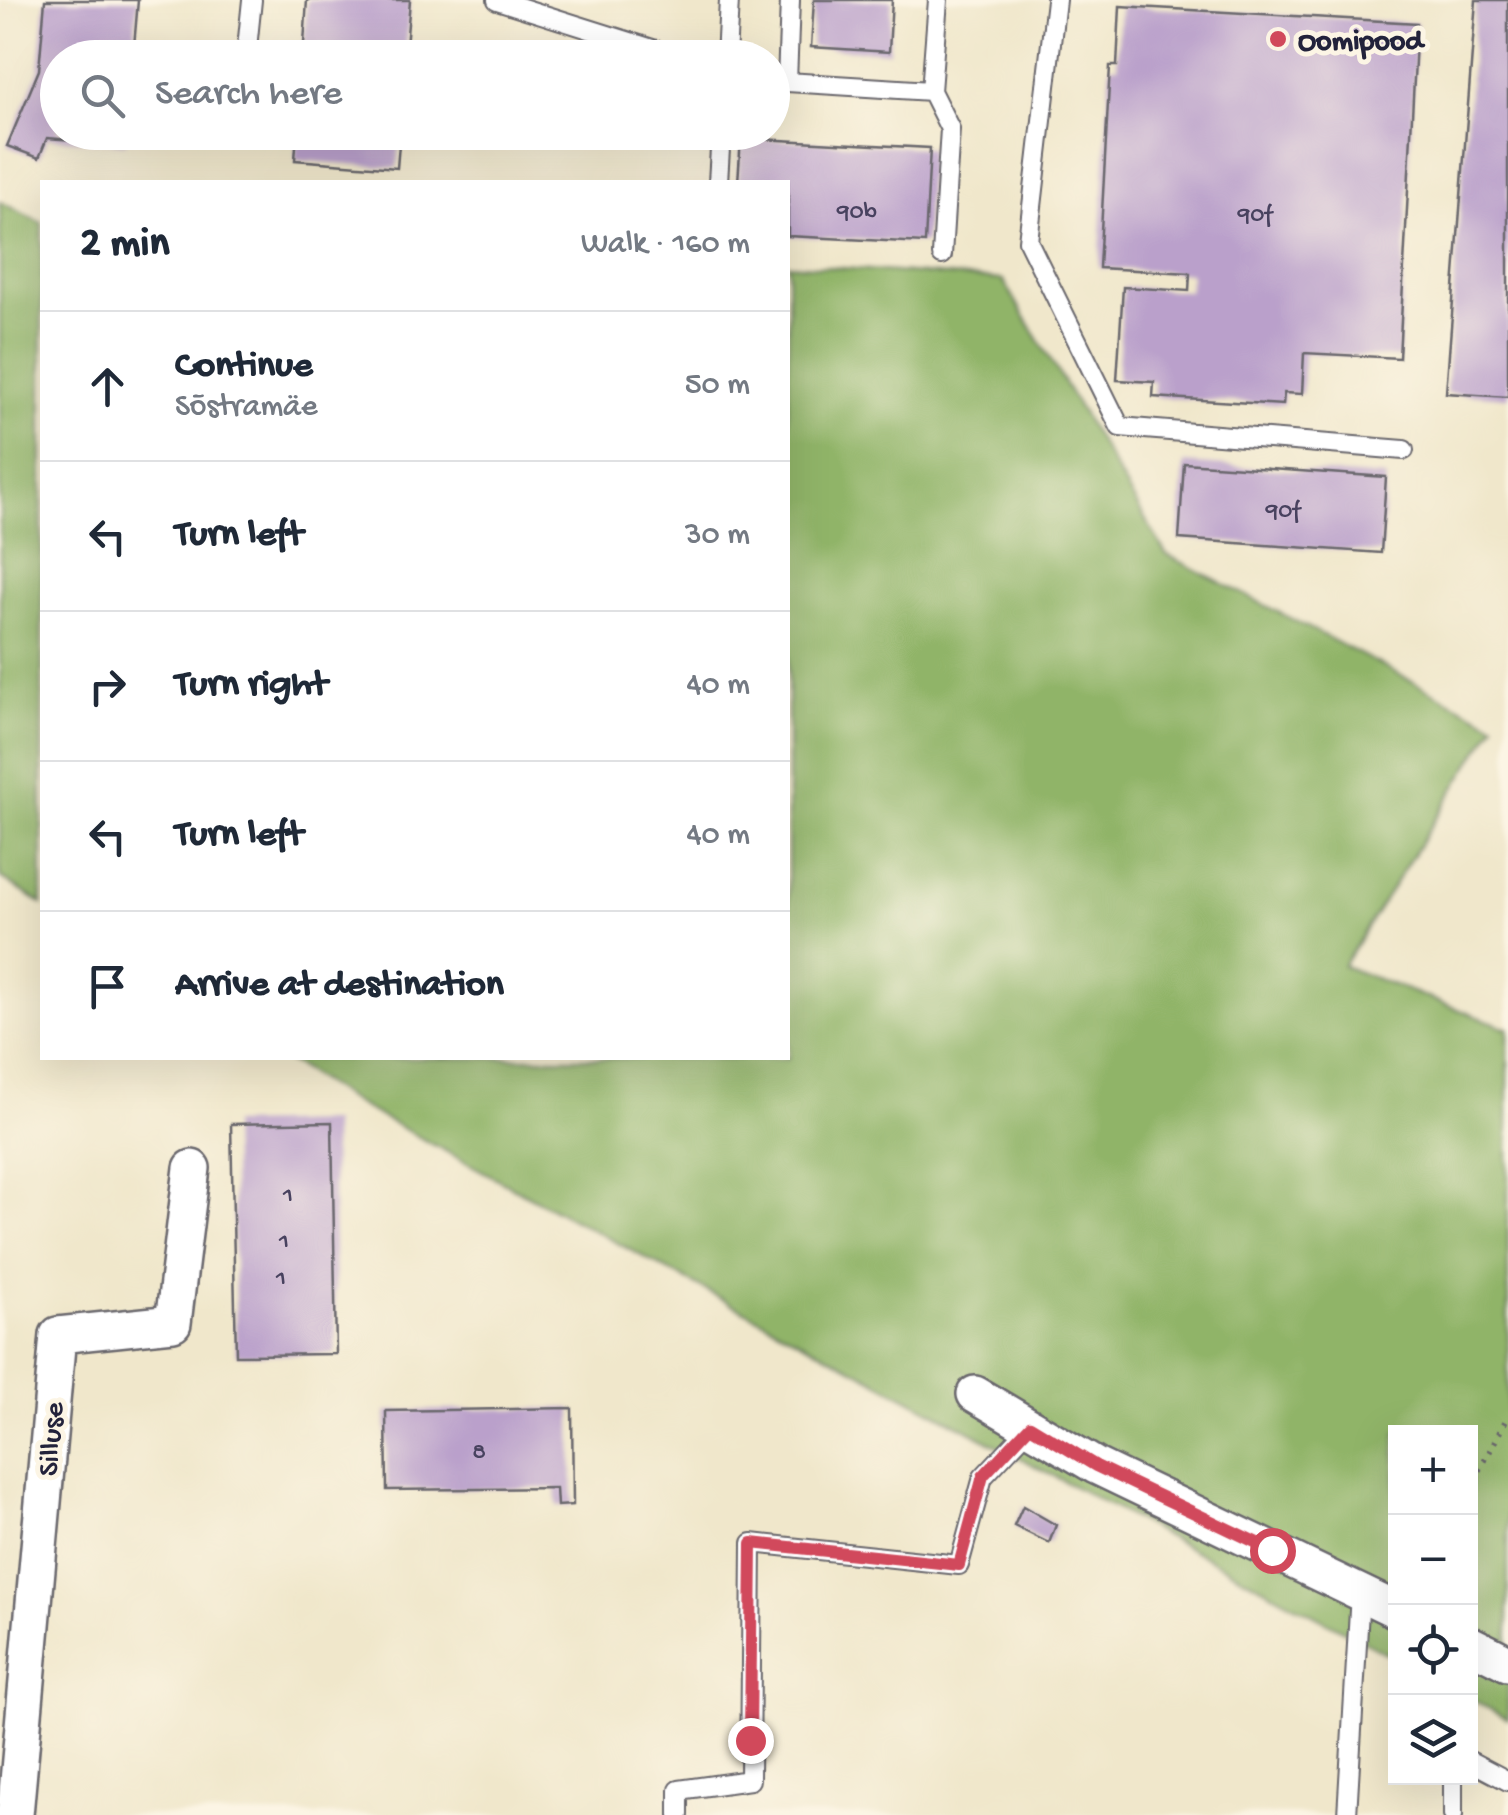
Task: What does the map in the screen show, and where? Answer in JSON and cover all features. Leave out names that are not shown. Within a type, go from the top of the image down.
[{"type":"street","name":"Silluse","points":[[16,1815],[58,1334],[174,1323],[192,1168]]},
{"type":"street","points":[[975,1394],[1096,1466],[1388,1606]]},
{"type":"street","points":[[1478,1648],[1508,1663]]},
{"type":"lane","points":[[248,40],[252,0]]},
{"type":"lane","points":[[497,0],[622,40]]},
{"type":"lane","points":[[727,40],[729,0]]},
{"type":"lane","points":[[785,40],[790,0]]},
{"type":"lane","points":[[938,0],[931,91],[950,128],[942,256]]},
{"type":"lane","points":[[1056,0],[1028,241],[1120,426],[1404,450]]},
{"type":"lane","points":[[790,86],[931,91]]},
{"type":"lane","points":[[718,180],[720,150]]},
{"type":"lane","points":[[679,1815],[679,1790],[750,1780],[752,1543],[959,1565],[983,1476],[1030,1426]]},
{"type":"lane","points":[[1347,1815],[1360,1593]]},
{"type":"lane","points":[[1478,1765],[1508,1781]]},
{"type":"lane","points":[[1453,1785],[1453,1815]]},
{"type":"path","points":[[1478,1473],[1508,1416]]},
{"type":"green space","points":[[0,202],[40,222],[40,903],[0,877]]},
{"type":"green space","points":[[790,264],[1003,280],[1166,554],[1495,724],[1343,966],[1508,1028],[1508,1719],[1478,1703],[1478,1425],[1388,1425],[1388,1654],[355,1103],[287,1060],[790,1060]]},
{"type":"building","points":[[45,0],[138,0],[135,40],[42,40]]},
{"type":"building","points":[[307,0],[410,0],[407,40],[304,40]]},
{"type":"building","points":[[814,0],[892,0],[889,52],[811,47]]},
{"type":"building","points":[[1476,0],[1508,0],[1508,397],[1446,393]]},
{"type":"building","points":[[1120,6],[1417,23],[1399,358],[1304,353],[1302,394],[1284,393],[1283,405],[1153,397],[1154,382],[1117,380],[1123,287],[1189,291],[1190,273],[1099,268],[1110,66],[1117,66]]},
{"type":"building","points":[[40,58],[42,150],[39,158],[7,146],[39,70]]},
{"type":"building","points":[[790,141],[930,148],[925,243],[790,236],[790,180],[738,180],[740,150],[790,150]]},
{"type":"building","points":[[296,150],[398,150],[397,168],[295,160]]},
{"type":"building","points":[[1184,463],[1386,477],[1381,553],[1179,539]]},
{"type":"building","points":[[332,1122],[336,1354],[236,1355],[231,1124]]},
{"type":"building","points":[[572,1408],[573,1505],[557,1506],[556,1488],[387,1490],[386,1411]]},
{"type":"building","points":[[1023,1506],[1056,1525],[1049,1543],[1014,1526]]},
{"type":"place","name":"Oomipood","points":[[1278,39]]},
{"type":"route","points":[[750,1740],[752,1543],[959,1565],[983,1476],[1030,1426],[1096,1466],[1272,1550]]}]
